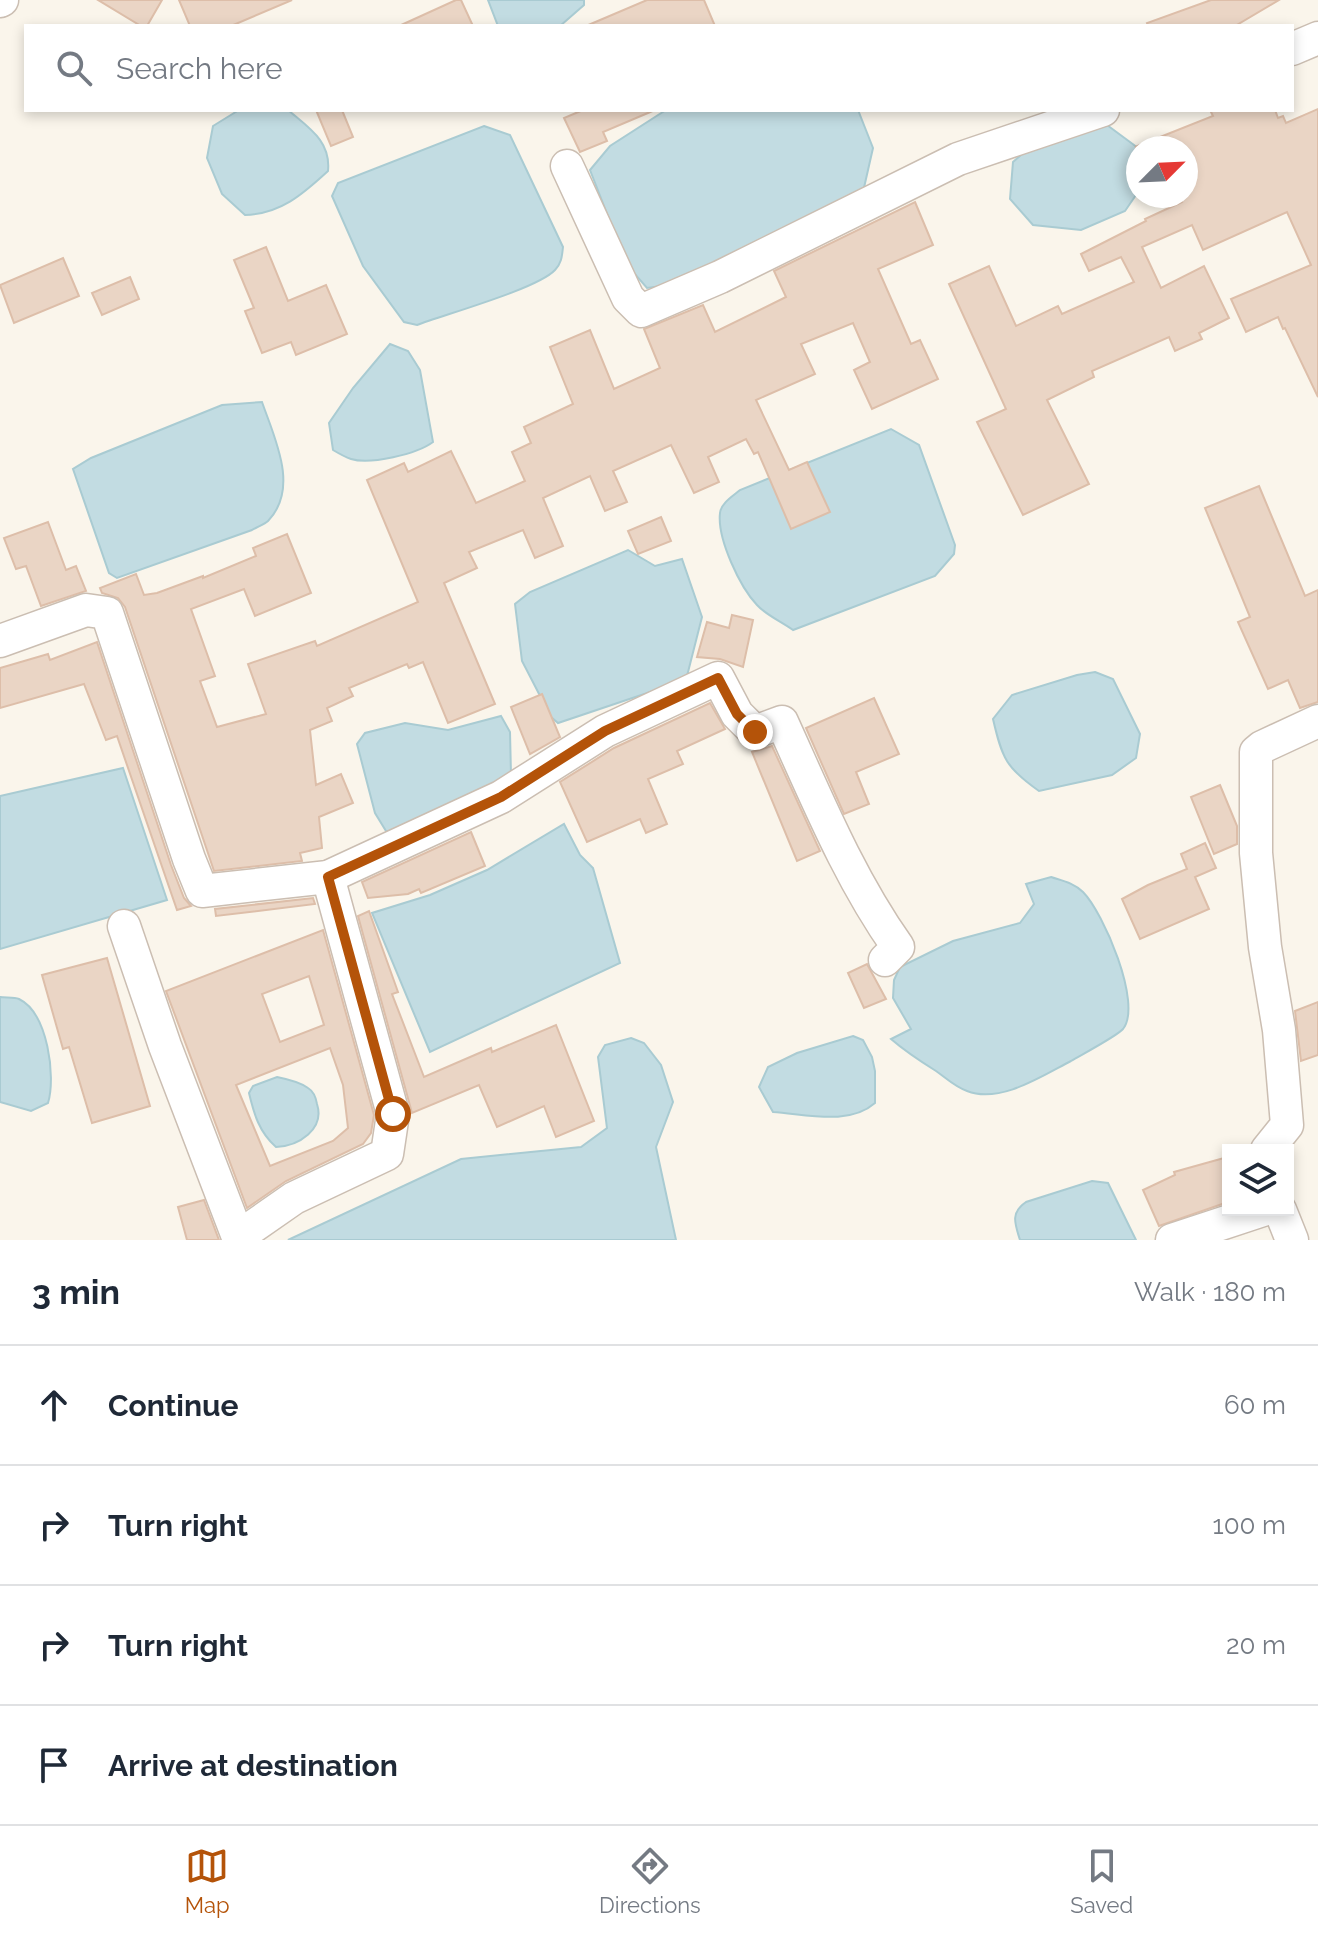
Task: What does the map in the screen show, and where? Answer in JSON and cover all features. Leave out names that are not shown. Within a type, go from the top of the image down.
[{"type":"street","points":[[1294,48],[1318,38]]},
{"type":"street","points":[[567,166],[628,298],[641,311],[720,277],[958,159],[1097,112]]},
{"type":"street","points":[[0,641],[86,610],[107,613],[202,891],[328,877],[501,797],[605,731],[718,678],[737,714],[755,732],[782,722],[833,837],[877,917],[898,947],[885,960]]},
{"type":"street","points":[[1272,1144],[1287,1125],[1279,1030],[1265,947],[1256,853],[1256,752],[1318,721]]},
{"type":"street","points":[[124,926],[165,1046],[238,1239],[294,1198],[387,1154],[393,1114],[328,877]]},
{"type":"street","points":[[1172,1240],[1245,1216]]},
{"type":"street","points":[[1282,1216],[1292,1240]]},
{"type":"water","points":[[488,0],[584,0],[584,5],[562,24],[497,24]]},
{"type":"water","points":[[236,112],[290,112],[322,143],[328,171],[290,202],[269,211],[245,215],[222,194],[207,158],[213,126]]},
{"type":"water","points":[[663,112],[859,112],[873,148],[863,192],[685,283],[647,288],[627,265],[590,170],[610,146]]},
{"type":"water","points":[[1107,125],[1126,139],[1127,208],[1081,230],[1033,225],[1010,199],[1013,162],[1031,146]]},
{"type":"water","points":[[484,126],[510,135],[563,247],[560,262],[545,277],[511,293],[417,325],[404,322],[363,266],[332,196],[338,183]]},
{"type":"water","points":[[390,344],[408,351],[420,370],[433,442],[416,451],[393,457],[370,461],[351,459],[333,450],[329,423]]},
{"type":"water","points":[[262,402],[278,446],[283,478],[277,508],[268,521],[252,530],[117,578],[109,573],[73,469],[91,458],[222,405]]},
{"type":"water","points":[[891,429],[919,445],[955,545],[954,554],[935,576],[793,630],[761,609],[744,587],[722,536],[721,509],[740,490]]},
{"type":"water","points":[[628,550],[655,566],[682,559],[702,617],[686,680],[558,723],[551,717],[522,661],[515,604],[530,592]]},
{"type":"water","points":[[1095,672],[1113,679],[1140,734],[1136,758],[1112,775],[1039,791],[1019,776],[1007,761],[993,719],[1012,695]]},
{"type":"water","points":[[501,716],[510,732],[511,775],[395,831],[386,831],[375,813],[357,744],[365,733],[405,723],[448,730]]},
{"type":"water","points":[[123,768],[167,900],[0,949],[0,796]]},
{"type":"water","points":[[564,824],[580,855],[593,868],[620,963],[430,1052],[372,913],[430,895],[487,870]]},
{"type":"water","points":[[1051,877],[1072,884],[1083,892],[1100,918],[1124,980],[1128,1017],[1123,1029],[1107,1041],[1034,1081],[993,1094],[963,1089],[891,1039],[911,1029],[893,998],[894,980],[900,967],[953,941],[1020,923],[1034,904],[1026,884]]},
{"type":"water","points":[[0,997],[19,999],[29,1006],[43,1031],[50,1062],[50,1092],[48,1103],[31,1111],[0,1102]]},
{"type":"water","points":[[853,1036],[863,1040],[872,1057],[875,1103],[865,1110],[840,1116],[773,1112],[759,1087],[768,1067],[797,1053]]},
{"type":"water","points":[[631,1038],[644,1043],[661,1065],[673,1102],[656,1147],[676,1240],[288,1240],[461,1159],[581,1147],[607,1128],[598,1057],[605,1045]]},
{"type":"water","points":[[277,1077],[310,1089],[318,1113],[314,1128],[301,1140],[276,1147],[258,1122],[249,1093],[253,1086]]},
{"type":"water","points":[[1092,1181],[1108,1183],[1136,1240],[1020,1240],[1015,1219],[1021,1206]]},
{"type":"building","points":[[98,0],[162,0],[148,24],[138,24]]},
{"type":"building","points":[[179,0],[292,0],[236,24],[189,24]]},
{"type":"building","points":[[461,0],[472,24],[403,24]]},
{"type":"building","points":[[647,0],[704,0],[714,24],[591,24]]},
{"type":"building","points":[[1211,0],[1279,0],[1238,24],[1147,23]]},
{"type":"building","points":[[1318,109],[1318,397],[1278,317],[1246,332],[1231,299],[1311,265],[1287,212],[1203,250],[1192,225],[1142,247],[1161,288],[1204,266],[1229,318],[1199,333],[1202,339],[1175,351],[1169,337],[1092,371],[1094,377],[1047,400],[1089,484],[1023,515],[977,422],[1006,409],[949,284],[989,266],[1016,326],[1058,306],[1062,314],[1134,282],[1121,257],[1089,271],[1081,254],[1169,208],[1198,208],[1198,136],[1163,136],[1213,116],[1211,112],[1276,112],[1278,118],[1283,116],[1286,123]]},
{"type":"building","points":[[317,112],[343,112],[353,137],[331,146]]},
{"type":"building","points":[[578,112],[650,112],[603,132],[607,141],[580,152],[564,118]]},
{"type":"building","points":[[915,202],[933,245],[878,269],[911,344],[920,340],[938,379],[872,409],[854,370],[870,362],[853,323],[801,344],[815,374],[756,400],[789,470],[807,462],[830,512],[791,529],[758,452],[754,454],[746,439],[708,457],[719,482],[694,493],[671,445],[613,471],[627,502],[605,511],[590,476],[543,498],[563,546],[535,558],[523,530],[469,552],[477,568],[444,583],[495,704],[448,723],[423,662],[409,668],[407,664],[349,688],[353,696],[327,708],[332,721],[310,730],[316,785],[341,774],[353,803],[319,817],[322,848],[300,853],[302,861],[214,871],[125,607],[118,598],[102,593],[100,588],[136,574],[144,595],[157,593],[256,556],[253,548],[287,534],[311,593],[255,616],[244,589],[191,609],[215,676],[200,681],[217,727],[266,714],[248,664],[315,641],[317,646],[418,602],[367,480],[404,463],[408,472],[451,451],[476,503],[525,481],[512,452],[531,443],[524,427],[573,404],[550,347],[590,330],[614,389],[660,368],[644,329],[703,305],[715,332],[786,297],[774,271]]},
{"type":"building","points":[[266,247],[288,301],[326,285],[347,334],[296,355],[291,342],[262,353],[245,311],[254,308],[234,260]]},
{"type":"building","points":[[63,258],[79,296],[14,323],[0,285]]},
{"type":"building","points":[[130,277],[139,299],[102,315],[92,293]]},
{"type":"building","points":[[1259,486],[1305,596],[1318,590],[1318,702],[1300,708],[1288,680],[1268,689],[1238,622],[1250,617],[1205,508]]},
{"type":"building","points":[[661,517],[671,541],[638,554],[628,531]]},
{"type":"building","points":[[48,522],[66,570],[76,566],[86,591],[41,606],[26,566],[16,569],[4,538]]},
{"type":"building","points":[[732,615],[753,620],[743,667],[720,659],[697,657],[707,622],[729,628]]},
{"type":"building","points":[[97,642],[171,865],[184,898],[191,906],[177,910],[117,736],[106,740],[84,684],[0,708],[0,668],[48,654],[50,660]]},
{"type":"building","points":[[542,694],[560,737],[530,754],[511,707]]},
{"type":"building","points":[[874,698],[899,754],[856,772],[869,804],[844,814],[806,728]]},
{"type":"building","points":[[710,703],[725,729],[677,751],[683,764],[648,779],[667,824],[646,833],[640,819],[587,842],[560,782],[614,748]]},
{"type":"building","points":[[772,746],[820,851],[797,861],[752,752]]},
{"type":"building","points":[[1220,785],[1237,826],[1237,844],[1214,854],[1191,797]]},
{"type":"building","points":[[471,832],[485,866],[421,893],[419,889],[408,894],[368,898],[362,882]]},
{"type":"building","points":[[1205,843],[1216,868],[1195,877],[1209,909],[1140,939],[1122,899],[1187,869],[1181,854]]},
{"type":"building","points":[[313,898],[315,904],[216,916],[215,909]]},
{"type":"building","points":[[369,911],[398,992],[392,994],[424,1077],[491,1048],[492,1052],[556,1025],[594,1121],[556,1137],[544,1106],[497,1127],[479,1085],[412,1113],[358,916]]},
{"type":"building","points":[[323,930],[374,1115],[371,1133],[363,1144],[286,1181],[247,1208],[166,991]],"holes":[[[309,976],[324,1025],[280,1042],[262,994]],[[330,1048],[343,1085],[348,1128],[333,1141],[270,1166],[236,1085]]]},
{"type":"building","points":[[107,958],[150,1106],[92,1123],[69,1047],[63,1049],[42,975]]},
{"type":"building","points":[[867,964],[886,999],[864,1008],[848,973]]},
{"type":"building","points":[[1318,1002],[1318,1055],[1301,1061],[1295,1011]]},
{"type":"building","points":[[1222,1159],[1222,1204],[1159,1226],[1143,1190],[1175,1175],[1174,1172]]},
{"type":"building","points":[[204,1200],[219,1240],[187,1240],[178,1207]]},
{"type":"route","points":[[393,1114],[328,877],[501,797],[605,731],[718,678],[737,714],[755,732]]}]
